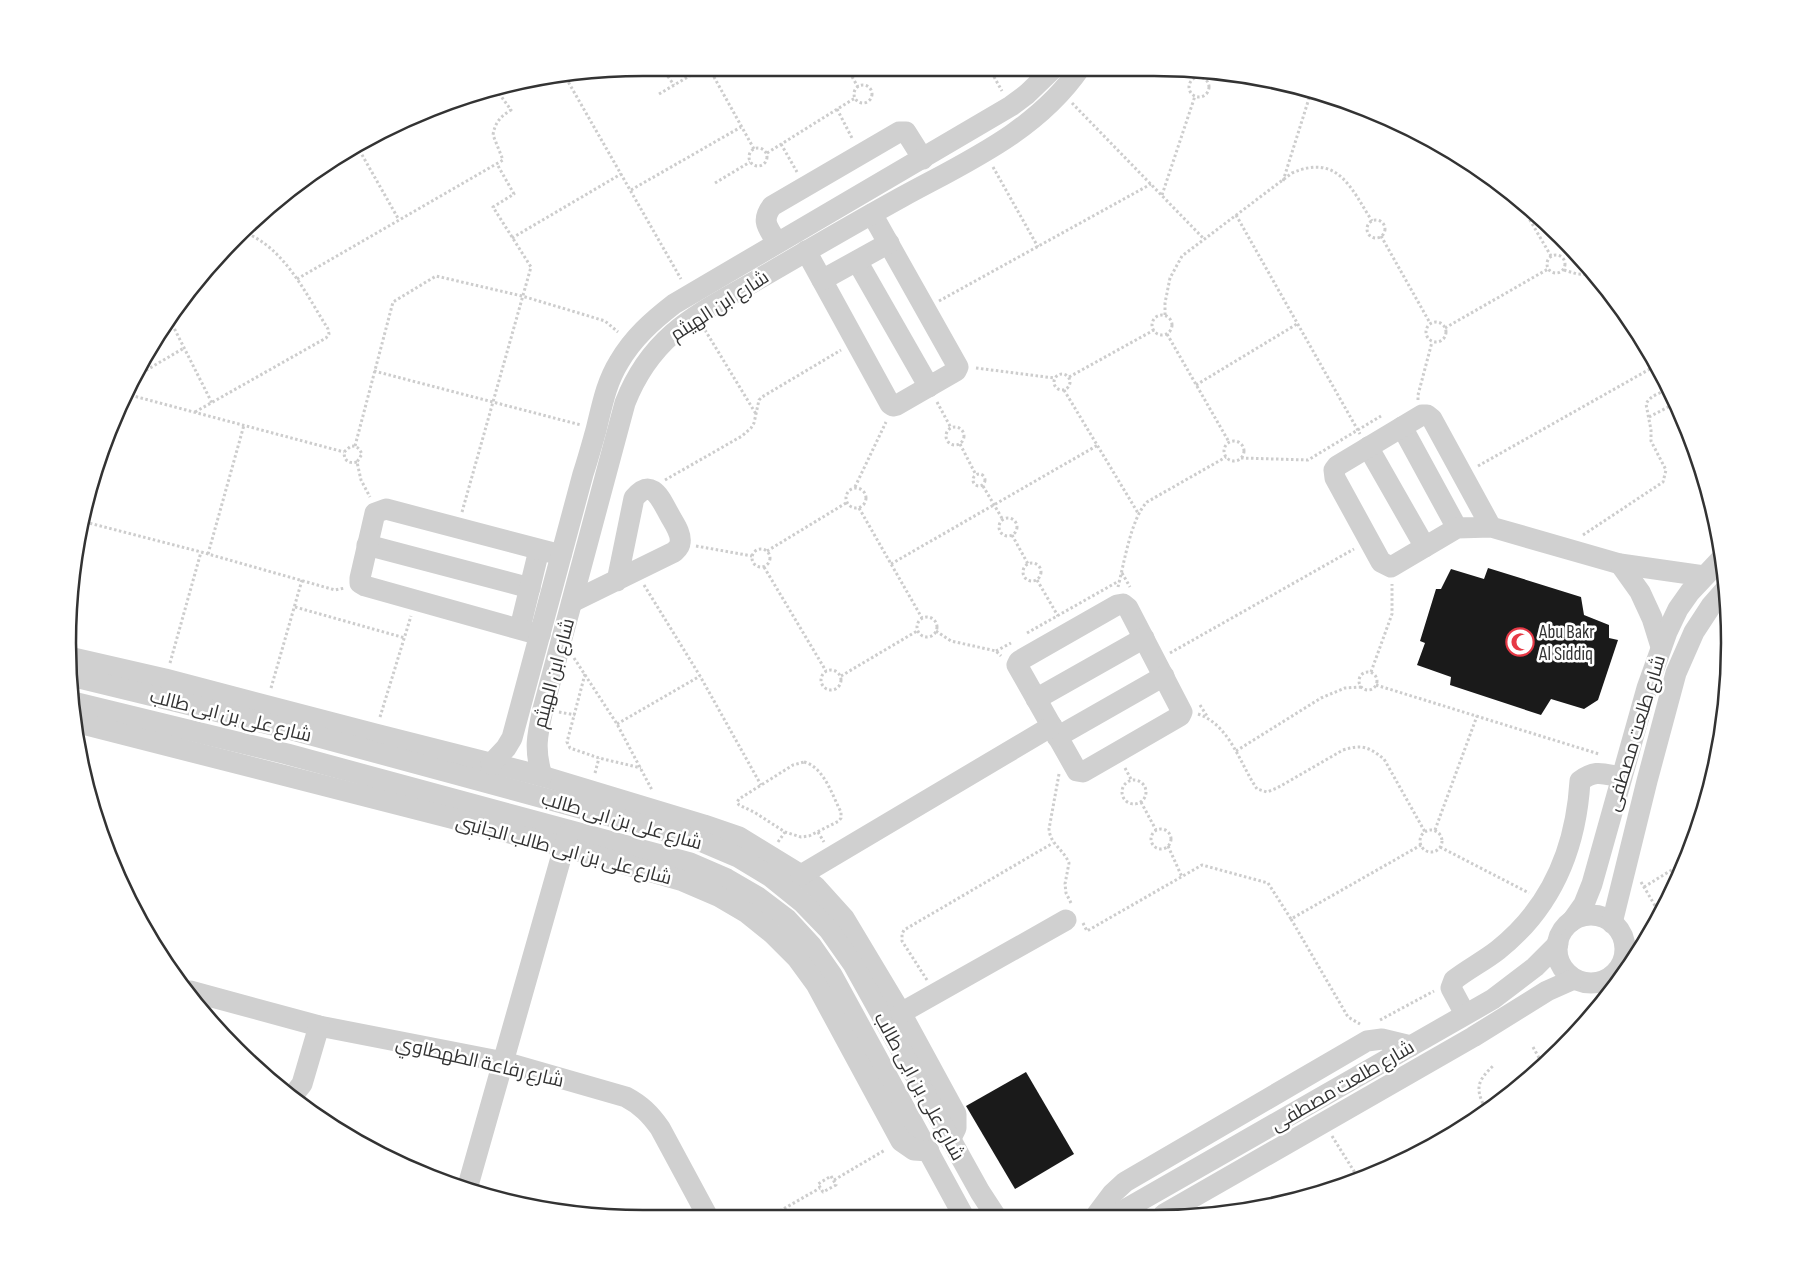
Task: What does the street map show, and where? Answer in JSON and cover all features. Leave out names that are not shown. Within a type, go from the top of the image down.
[{"type":"street","name":"شارع ابن الهيثم","points":[[542,776],[538,764],[536,739],[621,418],[631,387],[648,359],[670,335],[696,315],[806,251],[835,222],[923,159],[1011,106],[1035,88],[1046,76]]},
{"type":"street","name":"شارع ابن الهيثم","points":[[491,764],[506,748],[512,738],[601,406],[608,384],[632,343],[658,316],[690,294],[777,243],[835,222],[872,214],[984,152],[1026,125],[1061,92],[1074,76]]},
{"type":"street","points":[[777,243],[766,222],[765,215],[772,206],[860,155],[900,132],[906,132],[923,159]]},
{"type":"street","points":[[806,251],[890,404],[893,406],[928,387],[956,371],[958,367],[872,214]]},
{"type":"street","points":[[822,280],[889,243]]},
{"type":"street","points":[[857,261],[928,387]]},
{"type":"street","points":[[1491,527],[1432,419],[1416,404],[1402,427],[1363,438],[1334,470],[1335,478],[1381,562],[1391,567],[1458,528],[1491,527],[1620,564],[1704,576]]},
{"type":"street","points":[[1402,427],[1458,528]]},
{"type":"street","points":[[1363,438],[1425,547]]},
{"type":"street","points":[[572,602],[617,581],[674,552],[678,548],[680,534],[658,493],[650,489],[640,491],[634,498],[617,581]]},
{"type":"street","points":[[540,635],[365,586],[360,583],[360,578],[367,544],[375,513],[386,509],[560,555]]},
{"type":"street","points":[[367,544],[530,588]]},
{"type":"street","points":[[520,628],[539,550]]},
{"type":"street","points":[[1620,564],[1640,592],[1652,618],[1661,647]]},
{"type":"street","name":"شارع طلعت مصطفى","points":[[1572,921],[1584,904],[1592,884],[1623,770],[1661,647],[1678,610],[1690,592],[1715,565]]},
{"type":"street","name":"شارع طلعت مصطفى","points":[[1612,923],[1646,781],[1676,673],[1694,632],[1719,597]]},
{"type":"street","points":[[1123,604],[1128,608],[1182,712],[1180,716],[1083,772],[1078,771],[1017,665],[1019,661],[1117,605],[1123,604]]},
{"type":"street","points":[[1036,699],[1144,638]]},
{"type":"street","points":[[76,659],[165,678],[266,706],[372,743],[491,764],[542,776],[739,837],[801,874],[816,887],[844,918],[901,1013],[956,1114],[956,1128],[950,1140]]},
{"type":"street","points":[[801,874],[1055,732],[1164,676]]},
{"type":"street","name":"شارع على بن ابى طالب","points":[[77,677],[294,730],[372,743],[698,840],[738,857],[771,877],[802,902],[829,930],[853,964],[991,1210]]},
{"type":"street","name":"شارع على بن ابى طالب","points":[[80,704],[287,754],[566,838],[690,863],[727,879],[758,897],[787,919],[811,945],[832,975],[930,1151],[960,1210]]},
{"type":"street","name":"شارع على بن ابى طالب الجانبى","points":[[82,724],[566,838],[683,881],[718,896],[747,913],[774,934],[797,958],[816,984],[901,1141]]},
{"type":"street","points":[[287,754],[294,730]]},
{"type":"street","points":[[1466,1014],[1451,988],[1454,980],[1499,950],[1531,918],[1544,900],[1557,879],[1569,847],[1579,806],[1580,781],[1596,772],[1623,770]]},
{"type":"street","points":[[469,1182],[566,838]]},
{"type":"street","points":[[1611,978],[1595,982],[1584,982],[1574,979],[1564,970],[1558,957],[1560,935],[1572,921],[1582,916],[1593,915],[1603,918],[1612,923],[1620,932],[1624,942],[1622,963]]},
{"type":"street","points":[[901,1013],[1074,917]]},
{"type":"street","name":"شارع طلعت مصطفى","points":[[1124,1210],[1493,999],[1535,967],[1558,944]]},
{"type":"street","name":"شارع طلعت مصطفى","points":[[1172,1210],[1472,1037],[1547,991],[1574,979]]},
{"type":"street","name":"شارع رفاعة الطهطاوي","points":[[198,994],[319,1026],[504,1062],[626,1097],[640,1104],[660,1128],[704,1210]]},
{"type":"street","points":[[296,1091],[302,1084],[319,1026]]},
{"type":"street","points":[[1100,1210],[1112,1194],[1125,1182],[1368,1041],[1382,1039],[1411,1046]]},
{"type":"street","points":[[901,1141],[914,1150],[930,1151]]},
{"type":"path","points":[[668,76],[674,85]]},
{"type":"path","points":[[659,94],[688,76]]},
{"type":"path","points":[[713,76],[754,149]]},
{"type":"path","points":[[852,76],[858,87]]},
{"type":"path","points":[[994,76],[1011,106]]},
{"type":"path","points":[[1197,78],[1194,78],[1189,86],[1189,90],[1195,96],[1200,97],[1206,95],[1208,91],[1209,86],[1204,78]]},
{"type":"path","points":[[568,81],[690,294]]},
{"type":"path","points":[[863,86],[871,90],[870,99],[867,103],[858,102],[855,98],[855,90],[858,87],[863,86]]},
{"type":"path","points":[[1061,92],[1204,239]]},
{"type":"path","points":[[297,279],[503,160],[492,135],[502,115],[511,110],[500,95]]},
{"type":"path","points":[[1162,196],[1195,96]]},
{"type":"path","points":[[767,153],[855,98]]},
{"type":"path","points":[[1282,182],[1309,98]]},
{"type":"path","points":[[837,109],[860,155]]},
{"type":"path","points":[[631,190],[741,126]]},
{"type":"path","points":[[781,144],[805,187]]},
{"type":"path","points":[[750,162],[750,153],[754,149],[761,148],[767,153]]},
{"type":"path","points":[[360,152],[399,220]]},
{"type":"path","points":[[984,152],[1038,246]]},
{"type":"path","points":[[750,162],[756,166],[764,164],[767,161],[767,153]]},
{"type":"path","points":[[715,183],[750,162]]},
{"type":"path","points":[[458,528],[530,267],[493,207],[514,194],[497,164]]},
{"type":"path","points":[[1164,315],[1167,290],[1175,267],[1182,256],[1292,173],[1304,168],[1317,166],[1330,169],[1350,185],[1372,221]]},
{"type":"path","points":[[512,238],[621,174]]},
{"type":"path","points":[[926,308],[1151,184]]},
{"type":"path","points":[[1236,215],[1363,438]]},
{"type":"path","points":[[1528,217],[1551,256]]},
{"type":"path","points":[[1377,220],[1382,222],[1385,227],[1381,236],[1376,238],[1368,234],[1368,224],[1377,220]]},
{"type":"path","points":[[195,412],[326,338],[329,334],[328,329],[297,279],[273,249],[250,235]]},
{"type":"path","points":[[1381,236],[1430,323]]},
{"type":"path","points":[[1564,270],[1564,260],[1561,256],[1556,254],[1551,256],[1546,262],[1548,269],[1555,274],[1564,270],[1584,274]]},
{"type":"path","points":[[1445,328],[1548,269]]},
{"type":"path","points":[[355,446],[393,302],[436,276],[522,296],[605,321],[632,343]]},
{"type":"path","points":[[696,315],[756,415]]},
{"type":"path","points":[[1160,315],[1170,318],[1172,323],[1171,329],[1167,334],[1160,334],[1154,330],[1153,321],[1160,315]]},
{"type":"path","points":[[1439,322],[1445,328],[1446,333],[1442,341],[1432,342],[1428,339],[1425,334],[1426,328],[1430,323],[1439,322]]},
{"type":"path","points":[[1196,385],[1297,324]]},
{"type":"path","points":[[173,326],[212,403]]},
{"type":"path","points":[[1069,377],[1154,330]]},
{"type":"path","points":[[1167,334],[1229,442]]},
{"type":"path","points":[[650,489],[742,436],[751,428],[757,406],[762,397],[855,341]]},
{"type":"path","points":[[1416,404],[1432,342]]},
{"type":"path","points":[[147,370],[184,348]]},
{"type":"path","points":[[958,367],[1054,378],[1062,373],[1069,377]]},
{"type":"path","points":[[1462,475],[1650,369]]},
{"type":"path","points":[[374,371],[596,428]]},
{"type":"path","points":[[1064,390],[1070,384],[1069,377]]},
{"type":"path","points":[[1054,378],[1054,385],[1058,389],[1064,390],[1138,513]]},
{"type":"path","points":[[928,387],[951,428]]},
{"type":"path","points":[[1564,547],[1664,482],[1666,470],[1651,441],[1649,417],[1646,409],[1651,396],[1661,391]]},
{"type":"path","points":[[133,396],[344,452]]},
{"type":"path","points":[[846,503],[846,493],[855,487],[893,406]]},
{"type":"path","points":[[1649,417],[1669,407]]},
{"type":"path","points":[[1241,458],[1244,453],[1244,447],[1240,443],[1229,442],[1225,446],[1226,456],[1233,461],[1241,458],[1308,460],[1363,438],[1384,415]]},
{"type":"path","points":[[208,554],[244,425]]},
{"type":"path","points":[[951,428],[946,435],[949,442],[956,445],[960,444]]},
{"type":"path","points":[[951,428],[959,428],[964,433],[963,441],[960,444]]},
{"type":"path","points":[[960,444],[976,475]]},
{"type":"path","points":[[891,564],[1098,445]]},
{"type":"path","points":[[357,462],[351,463],[344,458],[344,452],[350,446],[360,449],[362,454],[357,462],[361,480],[369,496],[380,510]]},
{"type":"path","points":[[1123,604],[1118,594],[1120,580],[1138,513],[1147,502],[1226,456]]},
{"type":"path","points":[[976,475],[980,474],[986,479],[982,486]]},
{"type":"path","points":[[976,475],[973,479],[974,484],[977,487],[982,486]]},
{"type":"path","points":[[982,486],[1003,520]]},
{"type":"path","points":[[846,503],[852,508],[859,508],[863,505],[866,496],[864,491],[855,487]]},
{"type":"path","points":[[766,551],[846,503]]},
{"type":"path","points":[[859,508],[922,618]]},
{"type":"path","points":[[1011,519],[1014,521],[1017,529],[1012,535],[1004,536],[999,530],[1003,520],[1011,519]]},
{"type":"path","points":[[89,523],[202,552],[335,590],[360,583]]},
{"type":"path","points":[[1012,535],[1028,564]]},
{"type":"path","points":[[1169,653],[1369,541]]},
{"type":"path","points":[[680,543],[752,556]]},
{"type":"path","points":[[752,556],[758,549],[766,551],[770,555],[770,560],[764,567]]},
{"type":"path","points":[[165,678],[202,552]]},
{"type":"path","points":[[752,556],[755,565],[764,567],[826,671]]},
{"type":"path","points":[[1032,562],[1040,567],[1041,571],[1037,580],[1033,581],[1025,578],[1023,570],[1032,562]]},
{"type":"path","points":[[1371,672],[1392,614],[1391,567]]},
{"type":"path","points":[[636,571],[700,676],[761,785]]},
{"type":"path","points":[[266,706],[302,580]]},
{"type":"path","points":[[1037,580],[1058,616]]},
{"type":"path","points":[[1019,638],[1120,580]]},
{"type":"path","points":[[372,743],[416,601]]},
{"type":"path","points":[[294,607],[405,638]]},
{"type":"path","points":[[926,617],[934,620],[936,623],[936,631],[932,635],[927,637],[917,631],[918,621],[922,618],[926,617]]},
{"type":"path","points":[[841,676],[917,631]]},
{"type":"path","points":[[936,631],[951,641],[996,651],[1012,642]]},
{"type":"path","points":[[562,638],[617,724],[663,812]]},
{"type":"path","points":[[834,670],[841,676],[840,687],[830,691],[824,688],[821,683],[821,676],[826,671],[834,670]]},
{"type":"path","points":[[1371,672],[1376,677],[1376,685]]},
{"type":"path","points":[[1361,687],[1360,676],[1363,673],[1371,672]]},
{"type":"path","points":[[585,674],[567,742],[570,748],[642,769]]},
{"type":"path","points":[[617,724],[700,676]]},
{"type":"path","points":[[1236,751],[1321,698],[1345,688],[1361,687],[1369,690],[1376,685]]},
{"type":"path","points":[[1376,685],[1478,716],[1623,770]]},
{"type":"path","points":[[1182,712],[1195,713],[1213,721],[1236,751],[1257,789],[1267,792],[1343,750],[1355,746],[1364,747],[1384,759],[1425,832]]},
{"type":"path","points":[[1435,830],[1478,716]]},
{"type":"path","points":[[1070,759],[1058,776],[1048,829],[1053,843],[1068,859],[1065,884],[1066,893],[1074,917],[1087,931],[1202,865],[1268,883],[1348,1017],[1366,1026]]},
{"type":"path","points":[[804,762],[809,764],[821,774],[841,812],[841,818],[809,836],[793,835],[754,812],[739,806],[737,802],[739,799],[761,785],[793,764],[804,762]]},
{"type":"path","points":[[1137,781],[1145,787],[1145,798],[1141,802],[1132,804],[1124,799],[1122,790],[1127,782],[1137,781]]},
{"type":"path","points":[[1141,802],[1156,830]]},
{"type":"path","points":[[1160,829],[1168,832],[1171,839],[1168,846],[1163,849],[1157,848],[1151,840],[1152,834],[1160,829]]},
{"type":"path","points":[[1435,830],[1440,835],[1442,841],[1437,850],[1428,851],[1421,846],[1420,840],[1425,832],[1435,830]]},
{"type":"path","points":[[936,993],[902,941],[904,930],[1053,843]]},
{"type":"path","points":[[1168,846],[1182,877]]},
{"type":"path","points":[[1291,919],[1421,846]]},
{"type":"path","points":[[1440,847],[1544,900]]},
{"type":"path","points":[[1628,859],[1655,906]]},
{"type":"path","points":[[1644,887],[1674,869]]},
{"type":"path","points":[[1374,1024],[1454,980]]},
{"type":"path","points":[[1533,1047],[1539,1058]]},
{"type":"path","points":[[1483,1104],[1478,1094],[1480,1083],[1485,1073],[1494,1065]]},
{"type":"path","points":[[1323,1122],[1355,1173]]},
{"type":"path","points":[[834,1180],[901,1141]]},
{"type":"path","points":[[831,1176],[836,1184],[824,1192],[820,1188],[819,1183],[831,1176]]},
{"type":"path","points":[[782,1210],[820,1188]]},
{"type":"building","name":"Abu Bakr Al Siddiq","points":[[1488,568],[1581,597],[1584,615],[1609,625],[1609,638],[1618,640],[1598,700],[1584,709],[1551,699],[1541,715],[1450,685],[1451,677],[1417,665],[1425,643],[1420,641],[1436,589],[1441,589],[1451,569],[1484,579]]},
{"type":"building","points":[[1026,1072],[1074,1154],[1015,1189],[966,1106]]},
{"type":"place","name":"Abu Bakr Al Siddiq","points":[[1520,642]]}]
